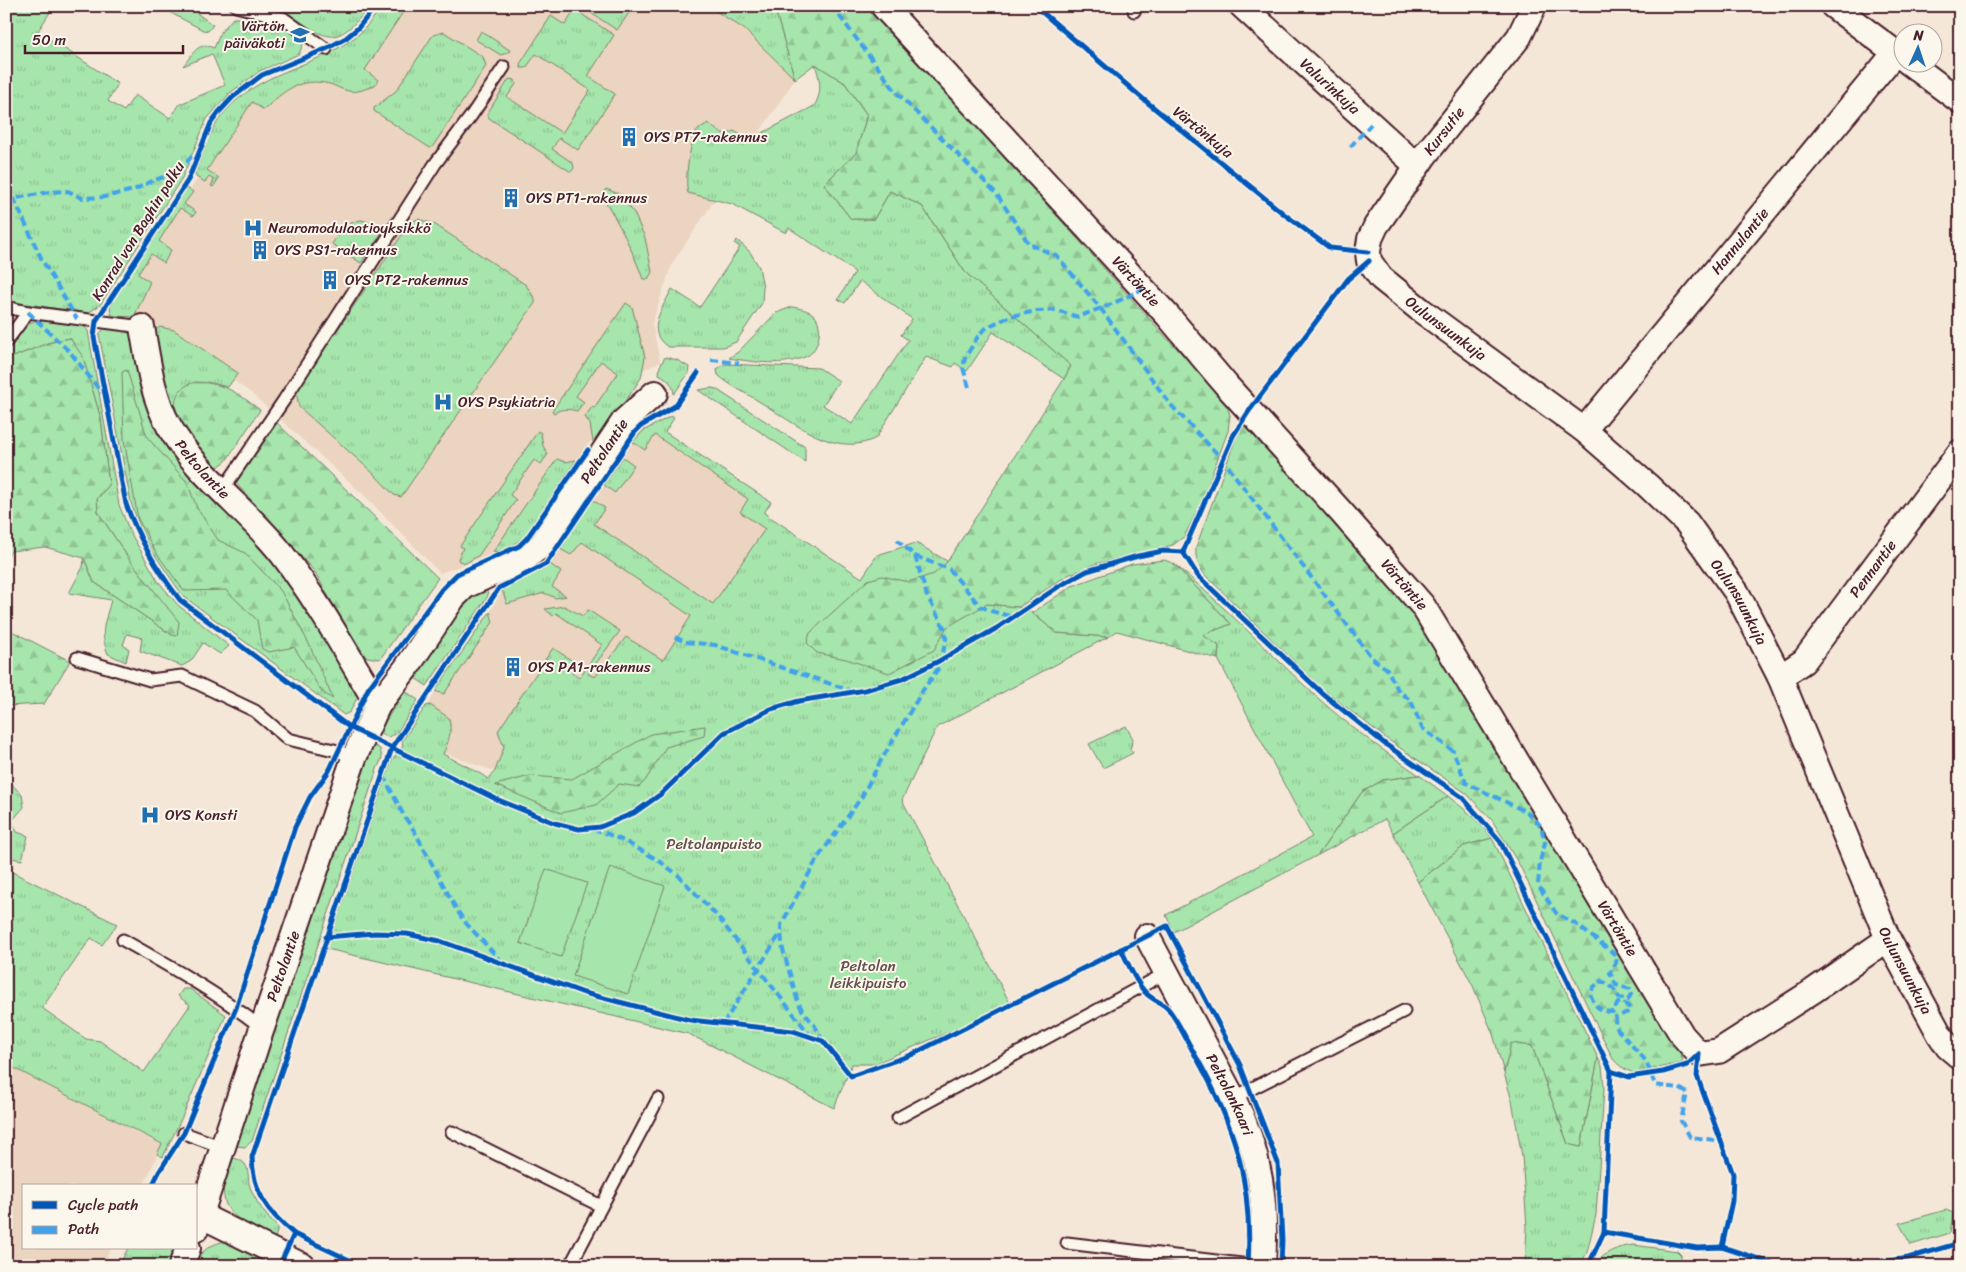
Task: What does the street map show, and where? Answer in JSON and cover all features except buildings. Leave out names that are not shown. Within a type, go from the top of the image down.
[{"type":"street","name":"Värtöntie","points":[[883,6],[1161,309],[1423,606],[1682,1035],[1699,1054],[1719,1051],[1813,991],[1888,939]]},
{"type":"street","name":"Valurinkuja","points":[[1242,6],[1417,166]]},
{"type":"street","name":"Kursutie","points":[[1369,261],[1370,239],[1376,226],[1417,166],[1519,37],[1534,6]]},
{"type":"street","points":[[1833,6],[1894,52]]},
{"type":"street","name":"Hannulantie","points":[[1584,430],[1894,67]]},
{"type":"street","points":[[1921,72],[1960,101]]},
{"type":"street","name":"Oulunsuunkuja","points":[[1369,261],[1381,278],[1422,311],[1584,430],[1687,523],[1737,593],[1780,677],[1888,939],[1940,1036],[1948,1048],[1960,1057]]},
{"type":"street","name":"Peltolantie","points":[[142,327],[150,373],[169,425],[191,457],[280,552],[302,581],[378,705]]},
{"type":"street","name":"Peltolantie","points":[[199,1223],[222,1147],[354,758],[378,705],[407,667],[453,598],[465,586],[522,560],[541,546],[624,421],[655,393]]},
{"type":"street","name":"Pennantie","points":[[1780,677],[1804,661],[1960,452]]},
{"type":"street","name":"Peltolankaari","points":[[1147,936],[1168,972],[1245,1121],[1254,1146],[1261,1181],[1265,1239],[1263,1266]]},
{"type":"street","points":[[199,1223],[303,1266]]},
{"type":"lane","points":[[236,6],[283,18],[326,49]]},
{"type":"lane","points":[[222,491],[284,400],[435,164],[471,116],[504,67]]},
{"type":"lane","name":"Peltolantie","points":[[6,307],[28,312],[142,327]]},
{"type":"lane","points":[[6,342],[28,312]]},
{"type":"lane","points":[[76,658],[150,680],[182,676],[254,711],[288,739],[338,751],[354,758]]},
{"type":"lane","points":[[123,940],[180,972],[236,1008],[262,1028]]},
{"type":"lane","points":[[898,1118],[1168,972]]},
{"type":"lane","points":[[1233,1098],[1404,1010]]},
{"type":"lane","points":[[570,1266],[658,1099]]},
{"type":"lane","points":[[452,1132],[601,1206]]},
{"type":"lane","points":[[184,1133],[222,1147]]},
{"type":"lane","points":[[1067,1243],[1258,1266]]},
{"type":"shaded area","name":"OYS Psykiatria","points":[[402,6],[708,6],[744,29],[795,79],[672,264],[652,323],[660,362],[643,370],[641,378],[619,411],[749,499],[772,534],[640,729],[537,787],[412,741],[435,691],[490,612],[502,590],[550,564],[623,457],[598,442],[591,441],[525,536],[501,551],[440,573],[367,498],[251,393],[165,331],[118,304],[248,99],[374,48]]},
{"type":"shaded area","points":[[6,1064],[162,1145],[144,1184],[22,1184],[22,1250],[110,1250],[102,1266],[6,1266]]},
{"type":"green space","points":[[6,6],[54,6],[38,31],[118,84],[108,101],[124,111],[135,95],[170,118],[180,104],[225,85],[212,54],[183,66],[196,49],[204,46],[214,48],[221,32],[233,18],[242,18],[257,24],[261,19],[279,23],[301,38],[303,44],[299,54],[260,71],[230,93],[207,119],[182,178],[100,305],[88,313],[6,301]]},
{"type":"green space","points":[[175,6],[187,6],[213,25],[208,31],[203,30],[171,13]]},
{"type":"green space","name":"Värtön päiväkoti","points":[[286,6],[370,6],[348,29],[331,36],[322,34],[301,22],[287,12]]},
{"type":"green space","points":[[382,6],[407,6],[365,70],[378,80],[375,85],[362,90],[352,91],[330,84],[310,82],[286,91],[264,110],[252,102],[207,170],[219,178],[213,187],[211,186],[214,180],[209,177],[205,182],[196,177],[195,172],[214,128],[223,114],[237,100],[252,88],[268,79],[335,50],[356,37]]},
{"type":"green space","points":[[580,6],[592,6],[601,12],[604,6],[634,6],[617,30]]},
{"type":"green space","points":[[708,6],[774,6],[795,79],[744,29]]},
{"type":"green space","points":[[774,6],[868,6],[1165,336],[1219,393],[1226,403],[1230,415],[1228,431],[1205,493],[1185,536],[1173,545],[1095,564],[1068,575],[1019,607],[987,604],[947,627],[934,650],[889,673],[846,659],[817,653],[807,643],[810,633],[868,580],[882,576],[908,582],[934,574],[947,562],[1071,366],[965,272],[922,206],[890,191],[874,219],[851,219],[824,184],[856,153],[867,115],[845,83],[815,64],[795,79]]},
{"type":"green space","points":[[575,10],[614,35],[588,76],[615,94],[578,150],[559,138],[552,149],[573,163],[574,168],[571,172],[489,118],[487,114],[509,79],[515,80],[516,84],[507,97],[562,133],[590,90],[536,54],[526,68],[521,68],[520,64],[551,16],[565,25]]},
{"type":"green space","points":[[481,31],[511,51],[501,55],[476,40]]},
{"type":"green space","points":[[444,32],[483,57],[486,66],[430,148],[374,111],[374,108],[396,91],[433,35]]},
{"type":"green space","points":[[815,64],[845,83],[867,115],[856,153],[824,184],[851,219],[874,219],[890,191],[922,206],[965,272],[1071,366],[1064,379],[993,332],[967,371],[955,363],[953,367],[926,357],[876,438],[861,443],[846,444],[830,441],[801,428],[718,375],[717,369],[725,364],[819,368],[839,381],[823,405],[852,424],[908,340],[901,335],[912,319],[860,281],[845,303],[838,299],[855,272],[789,228],[786,233],[732,204],[688,193],[688,160],[692,142],[698,130],[708,123],[720,132],[730,133],[734,131],[749,140],[814,106],[820,91]]},
{"type":"green space","points":[[187,188],[193,192],[184,204],[196,212],[193,216],[180,208],[159,241],[171,250],[164,263],[151,254],[138,274],[150,282],[134,317],[114,316],[111,314],[110,307],[114,299]]},
{"type":"green space","points":[[606,189],[619,194],[634,213],[645,238],[652,272],[648,279],[643,279],[625,236],[602,196]]},
{"type":"green space","points":[[418,219],[434,224],[526,285],[535,299],[535,303],[401,497],[394,495],[373,473],[299,407],[296,391],[408,226],[411,222]]},
{"type":"green space","points":[[361,220],[376,224],[381,230],[380,236],[361,263],[332,244],[347,225]]},
{"type":"green space","points":[[737,240],[750,252],[759,267],[763,287],[762,303],[736,342],[723,347],[668,347],[661,341],[656,327],[660,311],[672,289],[700,307],[740,247],[734,243]]},
{"type":"green space","points":[[626,303],[632,307],[645,357],[641,378],[598,442],[593,442],[590,424],[585,417],[592,407],[594,408],[618,373],[601,361],[576,396],[584,402],[577,411],[566,409],[554,413],[552,411]]},
{"type":"green space","points":[[792,307],[809,312],[817,319],[819,337],[811,353],[798,359],[779,363],[729,358],[738,352],[776,313]]},
{"type":"green space","points":[[36,320],[84,326],[88,331],[119,505],[130,532],[158,581],[178,605],[229,646],[220,654],[203,643],[191,661],[182,666],[140,651],[142,638],[127,634],[123,645],[129,649],[126,662],[108,654],[105,646],[103,633],[111,600],[69,593],[83,567],[84,558],[94,582],[172,635],[129,559],[98,512],[97,499],[109,485],[101,419],[83,358],[70,338],[48,343],[6,360],[11,341],[19,331]]},
{"type":"green space","points":[[160,327],[174,330],[238,373],[228,387],[207,382],[177,397],[179,422],[167,399],[154,331]]},
{"type":"green space","points":[[105,328],[125,331],[132,335],[186,469],[272,559],[295,590],[358,696],[350,712],[344,715],[183,596],[152,551],[131,503],[99,334]]},
{"type":"green space","points":[[70,338],[83,357],[101,419],[109,485],[97,499],[98,512],[129,559],[179,622],[177,636],[172,635],[94,582],[84,558],[45,547],[11,551],[6,560],[6,360],[48,343]]},
{"type":"green space","points":[[665,357],[677,360],[689,367],[688,374],[674,394],[669,382],[659,374],[660,366]]},
{"type":"green space","points":[[127,370],[147,437],[187,482],[197,508],[218,540],[245,553],[281,591],[309,644],[333,699],[322,692],[294,647],[269,652],[262,649],[257,620],[226,590],[184,591],[155,551],[138,519],[124,439],[122,372]]},
{"type":"green space","points":[[195,382],[215,384],[230,390],[260,410],[226,461],[218,467],[213,466],[188,435],[180,422],[176,410],[176,398],[182,389]]},
{"type":"green space","points":[[712,388],[805,447],[805,462],[698,390]]},
{"type":"green space","name":"Peltolanpuisto","points":[[671,416],[674,418],[665,432],[771,502],[764,513],[862,578],[877,555],[916,543],[947,561],[987,604],[1019,607],[1032,613],[1057,633],[1108,637],[937,727],[902,800],[1010,1003],[974,1021],[874,1064],[852,1064],[834,1108],[689,1034],[327,949],[392,760],[403,746],[402,741],[426,706],[430,705],[449,718],[449,736],[443,754],[488,779],[495,771],[504,747],[498,731],[553,648],[577,664],[572,673],[579,678],[602,645],[556,613],[553,616],[545,609],[564,606],[583,616],[588,610],[620,631],[588,674],[595,677],[626,637],[663,660],[691,616],[582,542],[571,555],[560,549],[593,500],[605,508],[594,524],[713,604],[765,529],[740,512],[748,499],[655,435],[645,450],[633,442],[643,431]]},
{"type":"green space","points":[[276,422],[438,578],[380,659],[361,656],[315,572],[236,483]]},
{"type":"green space","points":[[1244,426],[1250,427],[1406,603],[1424,626],[1674,1041],[1683,1059],[1681,1063],[1634,1073],[1622,1067],[1613,1059],[1520,866],[1492,820],[1466,793],[1387,739],[1324,690],[1200,568],[1196,547],[1236,438]]},
{"type":"green space","points":[[538,431],[541,433],[543,446],[548,454],[541,464],[534,460],[510,495],[516,500],[479,555],[466,563],[459,561],[458,559],[463,548],[460,546]]},
{"type":"green space","points":[[623,457],[634,465],[615,493],[604,485]]},
{"type":"green space","points":[[557,459],[565,462],[576,460],[525,536],[506,548],[493,552]]},
{"type":"green space","points":[[1164,560],[1173,563],[1231,624],[1203,635],[1219,646],[1218,659],[1117,631],[1108,637],[1057,633],[1032,613],[1072,586],[1132,564]]},
{"type":"green space","points":[[1173,563],[1331,709],[1368,739],[1419,775],[1383,780],[1362,792],[1318,855],[1174,932],[1166,915],[1312,837],[1218,659],[1219,646],[1202,635],[1231,624]]},
{"type":"green space","points":[[550,564],[561,572],[552,587],[566,596],[556,598],[544,593],[507,604],[502,590]]},
{"type":"green space","points":[[486,586],[488,596],[427,686],[412,676],[461,604]]},
{"type":"green space","points":[[490,612],[493,622],[444,694],[435,691]]},
{"type":"green space","points":[[6,628],[70,661],[44,704],[6,706]]},
{"type":"green space","points":[[404,692],[418,700],[396,734],[388,737],[378,733]]},
{"type":"green space","points":[[705,726],[704,736],[666,747],[645,781],[639,787],[619,784],[596,805],[561,813],[495,785],[530,776],[572,779],[651,734]]},
{"type":"green space","points":[[1126,726],[1133,739],[1130,749],[1133,753],[1103,768],[1089,744]]},
{"type":"green space","points":[[371,744],[380,749],[382,758],[252,1141],[245,1147],[236,1146],[364,761]]},
{"type":"green space","points":[[1419,775],[1448,796],[1393,833],[1385,819],[1318,855],[1362,792],[1383,780]]},
{"type":"green space","points":[[6,778],[22,795],[24,807],[12,821],[17,832],[28,836],[22,860],[6,857]]},
{"type":"green space","points":[[1448,796],[1475,818],[1492,838],[1464,846],[1418,882],[1393,833]]},
{"type":"green space","points":[[1492,838],[1598,1058],[1581,1147],[1568,1144],[1532,1046],[1511,1043],[1504,1073],[1493,1034],[1473,986],[1418,882],[1464,846]]},
{"type":"green space","points":[[610,867],[665,886],[628,994],[573,976]]},
{"type":"green space","points":[[6,869],[117,924],[102,945],[91,938],[42,1008],[86,1039],[100,1041],[144,1072],[190,1005],[178,996],[183,989],[190,989],[226,1015],[163,1157],[157,1154],[162,1144],[6,1064]]},
{"type":"green space","points":[[546,869],[587,883],[561,957],[520,943]]},
{"type":"green space","points":[[1511,1042],[1532,1046],[1568,1144],[1581,1147],[1598,1058],[1602,1066],[1604,1088],[1596,1215],[1587,1252],[1580,1266],[1525,1266],[1527,1227],[1522,1156],[1512,1101],[1504,1073]]},
{"type":"green space","points":[[231,1157],[245,1164],[248,1171],[249,1184],[257,1202],[278,1228],[275,1238],[246,1224],[229,1210],[225,1201],[224,1189]]},
{"type":"green space","points":[[1946,1210],[1953,1213],[1950,1233],[1911,1245],[1899,1223]]},
{"type":"green space","points":[[227,1241],[239,1244],[270,1260],[265,1266],[194,1266],[203,1252],[216,1244]]},
{"type":"green space","points":[[1633,1245],[1677,1251],[1681,1255],[1681,1260],[1677,1266],[1595,1266],[1611,1251]]},
{"type":"green space","points":[[127,1250],[173,1250],[167,1266],[119,1266]]},
{"type":"marked path","points":[[832,6],[897,93],[996,193],[1029,244],[1057,256],[1101,309],[1170,404],[1223,460],[1372,658],[1387,669],[1398,690],[1411,701],[1422,728],[1453,751],[1466,783],[1527,812],[1541,826],[1545,843],[1540,861],[1538,885],[1556,913],[1577,925],[1617,956],[1616,963],[1610,973],[1616,985],[1630,989],[1631,994],[1628,1000],[1619,998],[1611,987],[1600,981],[1590,994],[1594,1002],[1598,1008],[1608,1012],[1613,1012],[1618,1003],[1623,1002],[1630,1008],[1628,1012],[1616,1017],[1615,1024],[1618,1030],[1646,1061],[1655,1085],[1679,1088],[1687,1093],[1681,1121],[1690,1137],[1722,1141]]},
{"type":"marked path","points":[[1350,147],[1371,124]]},
{"type":"marked path","points":[[6,200],[49,192],[68,191],[82,198],[104,197],[134,190],[154,180],[177,173],[194,154]]},
{"type":"marked path","points":[[6,175],[14,199],[42,260],[77,319]]},
{"type":"marked path","points":[[969,387],[963,368],[965,358],[980,333],[989,326],[1011,316],[1037,311],[1056,310],[1078,317],[1143,289]]},
{"type":"marked path","points":[[28,312],[70,352],[102,393]]},
{"type":"marked path","points":[[711,360],[739,363]]},
{"type":"marked path","points":[[823,1041],[815,1026],[802,1010],[797,999],[782,946],[781,925],[817,859],[861,798],[923,690],[940,666],[946,639],[945,629],[927,596],[915,556],[897,540]]},
{"type":"marked path","points":[[915,556],[949,569],[980,606],[1014,617]]},
{"type":"marked path","points":[[675,637],[685,642],[715,645],[849,690]]},
{"type":"marked path","points":[[383,775],[455,907],[464,921],[500,960]]},
{"type":"marked path","points":[[593,830],[601,831],[626,842],[658,860],[678,875],[717,916],[810,1035]]},
{"type":"marked path","points":[[723,1024],[780,934]]},
{"type":"cycle path","name":"Konrad von Baghin polku","points":[[376,6],[358,28],[346,38],[326,49],[262,75],[233,97],[219,112],[211,123],[188,180],[96,321],[94,337],[126,504],[149,554],[164,577],[180,600],[349,727],[496,799],[555,823],[579,829],[600,827],[634,813],[661,794],[724,733],[771,709],[799,701],[865,690],[902,679],[939,661],[997,628],[1061,585],[1087,571],[1138,556],[1163,551],[1183,552]]},
{"type":"cycle path","name":"Värtönkuja","points":[[1035,6],[1142,98],[1284,214],[1330,248],[1368,252]]},
{"type":"cycle path","points":[[1369,261],[1348,279],[1249,411],[1233,436],[1183,552],[1198,576],[1323,694],[1385,744],[1462,797],[1500,841],[1611,1071]]},
{"type":"cycle path","points":[[279,1266],[294,1234],[276,1217],[263,1200],[255,1181],[252,1157],[392,748],[499,588],[546,564],[635,432],[641,426],[675,406],[698,373]]},
{"type":"cycle path","points":[[153,1184],[184,1133],[236,1008],[295,827],[310,797],[329,771],[368,689],[442,589],[457,574],[519,546],[527,538],[588,450]]},
{"type":"cycle path","points":[[326,937],[375,933],[407,934],[440,941],[584,993],[690,1020],[793,1031],[823,1041],[851,1076],[911,1055],[1167,926],[1240,1065],[1278,1163],[1282,1240],[1281,1266]]},
{"type":"cycle path","points":[[1121,949],[1134,977],[1141,987],[1150,997],[1166,1007],[1176,1020],[1220,1105],[1238,1155],[1244,1181],[1249,1236],[1248,1266]]},
{"type":"cycle path","points":[[1699,1054],[1697,1076],[1733,1174],[1732,1201],[1722,1247]]},
{"type":"cycle path","points":[[1588,1266],[1604,1232],[1611,1071],[1629,1077],[1663,1072],[1687,1065],[1699,1054]]},
{"type":"cycle path","points":[[1604,1232],[1697,1248],[1722,1247],[1780,1266]]},
{"type":"cycle path","points":[[294,1234],[362,1266]]},
{"type":"cycle path","points":[[1852,1266],[1908,1258],[1960,1243]]},
{"type":"place","name":"Värtön päiväkoti","points":[[300,35]]},
{"type":"place","name":"OYS PT7-rakennus","points":[[629,137]]},
{"type":"place","name":"OYS PT1-rakennus","points":[[511,198]]},
{"type":"place","name":"Neuromodulaatioyksikkö","points":[[253,228]]},
{"type":"place","name":"OYS PS1-rakennus","points":[[260,250]]},
{"type":"place","name":"OYS PT2-rakennus","points":[[330,280]]},
{"type":"place","name":"OYS Psykiatria","points":[[443,402]]},
{"type":"place","name":"OYS PA1-rakennus","points":[[513,667]]},
{"type":"place","name":"OYS Konsti","points":[[150,815]]},
{"type":"park label","name":"Peltolan leikkipuisto","points":[[868,974]]}]
